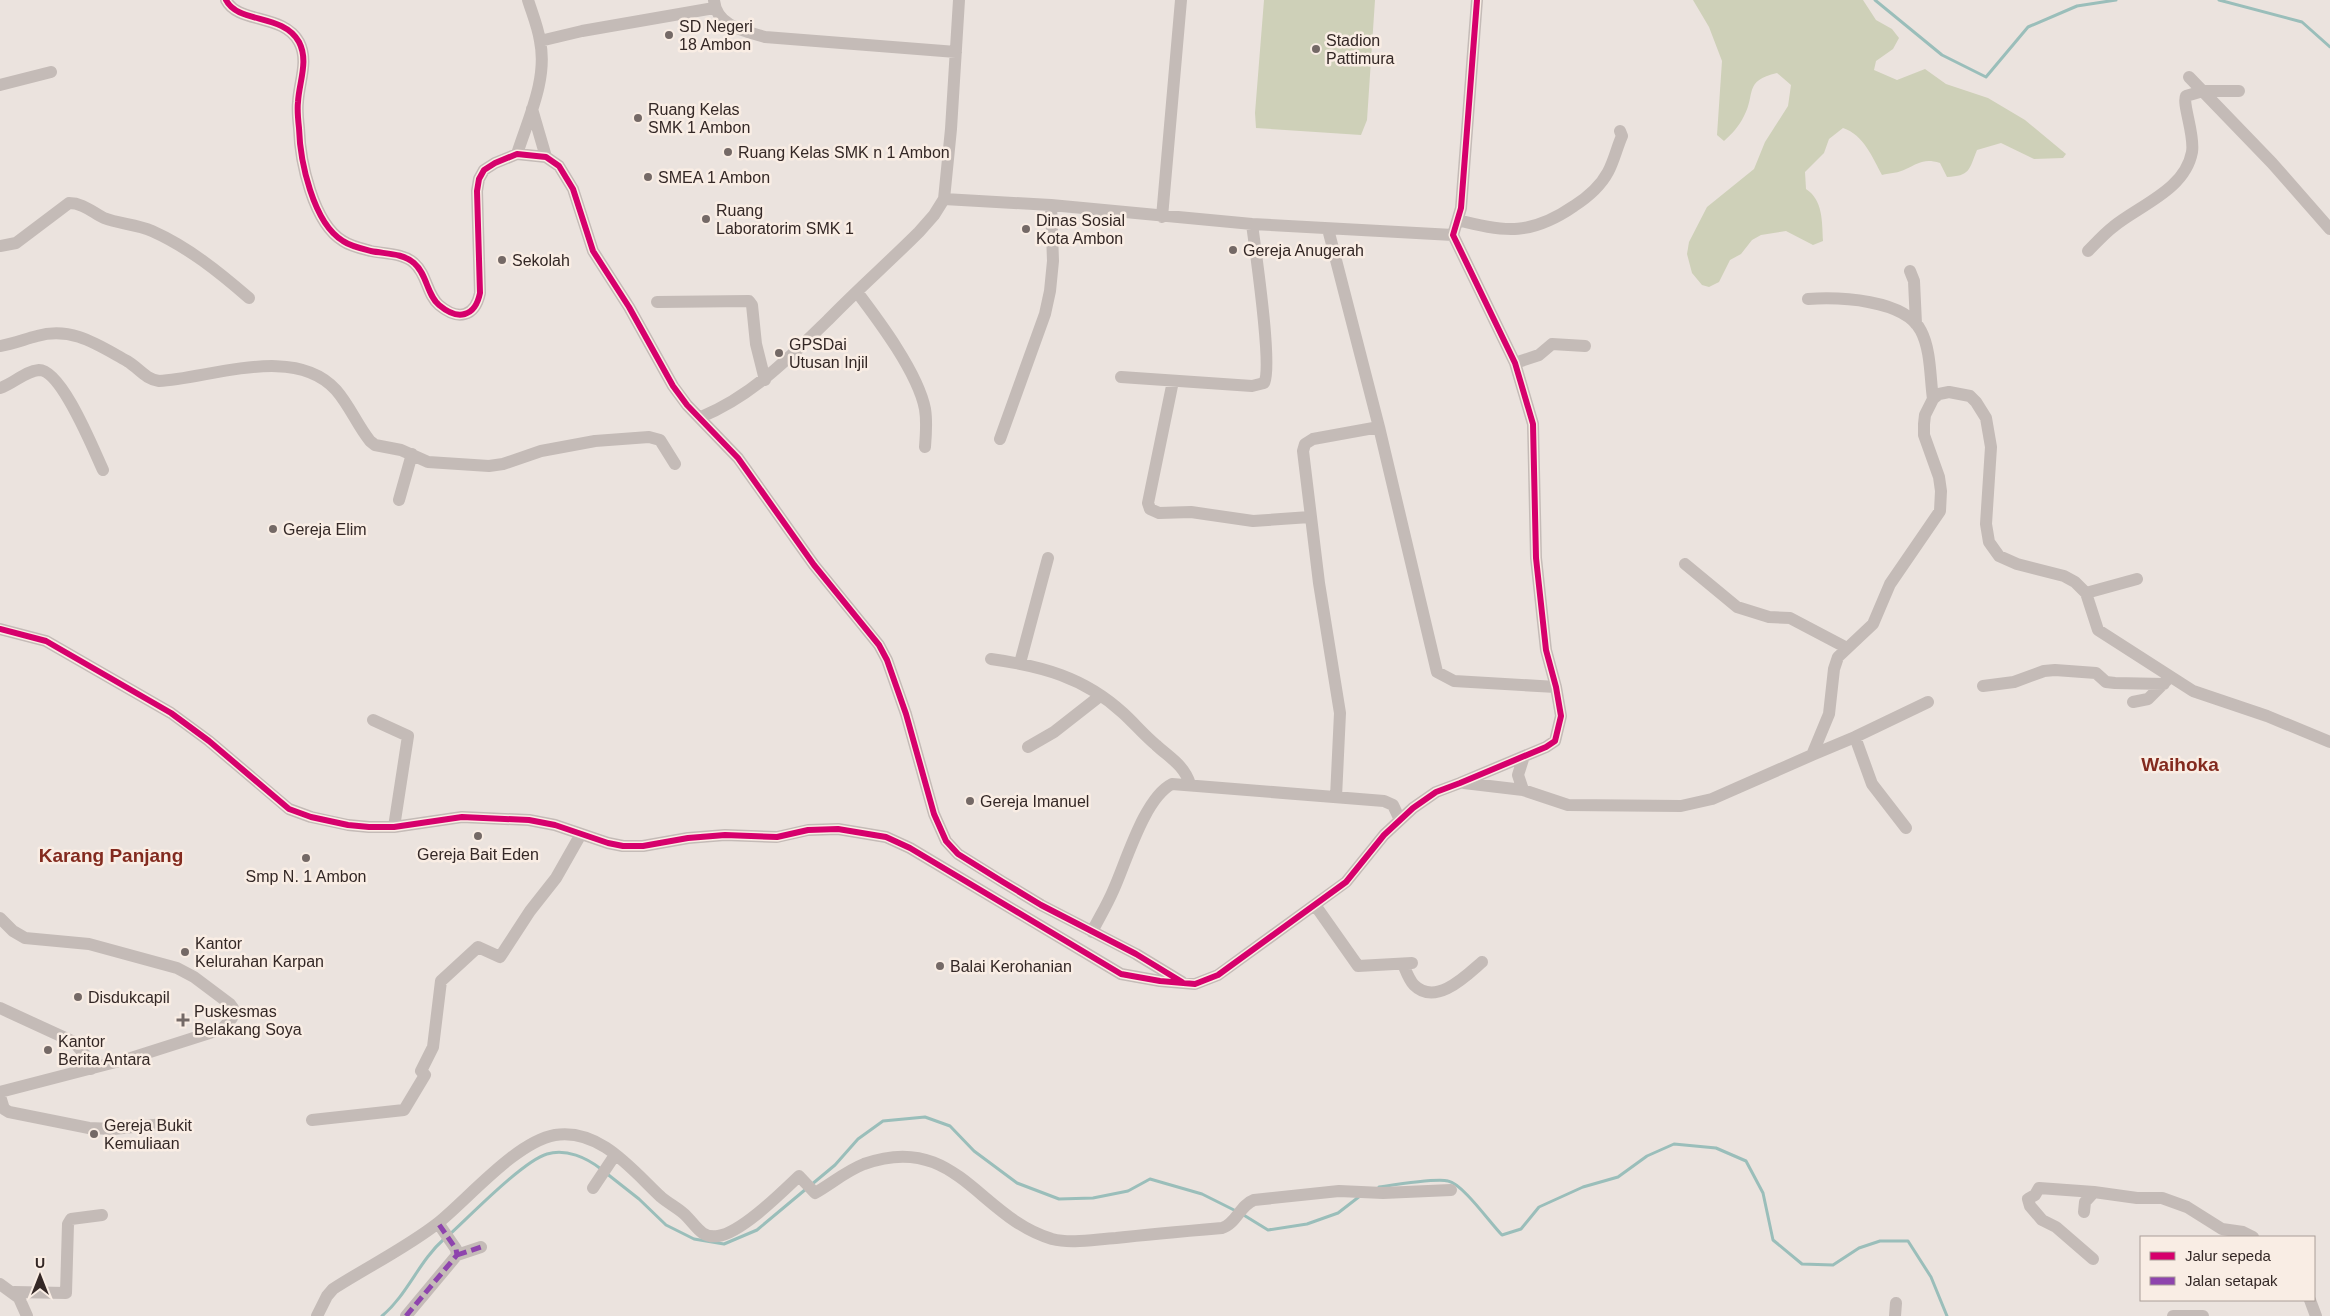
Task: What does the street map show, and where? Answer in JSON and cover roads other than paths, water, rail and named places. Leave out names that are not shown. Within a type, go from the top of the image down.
[{"type":"street","points":[[226,0],[231,8],[237,11],[277,23],[290,32],[299,42],[304,65],[298,101],[299,134],[307,179],[314,202],[327,227],[343,242],[371,251],[399,256],[414,262],[422,272],[437,303],[453,314],[464,315],[473,311],[478,304],[480,293],[476,211],[479,179],[484,170],[517,154],[546,157],[560,166],[573,189],[593,251],[629,306],[673,386],[687,404],[738,458],[814,565],[879,646],[887,660],[906,714],[936,822],[946,841],[958,854],[978,867],[1092,932],[1136,954],[1184,984]]},
{"type":"street","points":[[517,154],[532,109],[540,74],[540,41],[528,0]]},
{"type":"street","points":[[701,417],[731,404],[765,380],[919,232],[944,199],[959,0]]},
{"type":"street","points":[[1162,216],[1182,0]]},
{"type":"street","points":[[0,629],[46,641],[171,713],[209,741],[289,809],[311,817],[348,825],[394,827],[443,818],[490,818],[538,822],[608,843],[643,846],[688,838],[725,835],[776,837],[808,830],[838,829],[886,837],[910,848],[1121,974],[1184,984],[1203,982],[1218,975],[1346,882],[1400,820],[1436,792],[1460,784],[1555,741],[1561,716],[1556,687],[1546,650],[1536,558],[1533,424],[1514,363],[1453,235],[1458,220],[1477,0]]},
{"type":"street","points":[[540,41],[714,4],[724,20],[732,25],[765,37],[956,52]]},
{"type":"street","points":[[0,85],[51,72]]},
{"type":"street","points":[[2189,77],[2294,186],[2330,229]]},
{"type":"street","points":[[2088,251],[2112,227],[2158,197],[2179,178],[2188,166],[2192,134],[2184,100],[2189,94],[2203,91],[2239,91]]},
{"type":"street","points":[[532,109],[546,157]]},
{"type":"street","points":[[1458,220],[1485,228],[1518,229],[1541,225],[1555,220],[1587,197],[1600,184],[1610,170],[1622,136],[1620,131]]},
{"type":"street","points":[[944,199],[1051,204],[1252,224],[1453,235]]},
{"type":"street","points":[[0,246],[16,243],[69,203],[80,204],[104,217],[139,226],[170,240],[218,271],[249,298]]},
{"type":"street","points":[[1000,439],[1045,314],[1050,291],[1053,260],[1051,204]]},
{"type":"street","points":[[1121,377],[1252,386],[1259,386],[1266,380],[1266,349],[1252,224]]},
{"type":"street","points":[[1328,229],[1380,427],[1437,672],[1454,681],[1556,687]]},
{"type":"street","points":[[1910,271],[1914,281],[1916,324],[1925,341],[1933,399]]},
{"type":"street","points":[[857,292],[876,317],[920,392],[925,409],[925,447]]},
{"type":"street","points":[[1808,299],[1856,300],[1897,311],[1916,324]]},
{"type":"street","points":[[657,302],[750,301],[756,344],[765,380]]},
{"type":"street","points":[[0,346],[38,335],[68,333],[99,344],[134,365],[146,377],[159,381],[261,367],[288,367],[304,371],[319,377],[336,389],[350,407],[370,442],[375,445],[412,454],[428,462],[489,466],[503,464],[541,451],[595,441],[649,437],[660,440],[674,464]]},
{"type":"street","points":[[1514,363],[1539,355],[1552,344],[1585,346]]},
{"type":"street","points":[[0,388],[32,371],[42,370],[47,373],[66,394],[103,470]]},
{"type":"street","points":[[1173,381],[1148,503],[1150,509],[1159,513],[1191,512],[1253,521],[1310,516]]},
{"type":"street","points":[[1812,755],[1829,714],[1835,663],[1847,648],[1872,624],[1895,577],[1940,511],[1941,491],[1939,477],[1924,429],[1925,415],[1933,399],[1939,394],[1960,393],[1976,402],[1986,418],[1991,447],[1986,524],[1989,542],[1993,550],[2006,560],[2064,576],[2081,587],[2086,593],[2098,630],[2167,680],[2207,697],[2267,716],[2330,742]]},
{"type":"street","points":[[1336,797],[1340,713],[1310,516],[1303,450],[1305,444],[1313,439],[1380,427]]},
{"type":"street","points":[[399,500],[412,454]]},
{"type":"street","points":[[1020,663],[1048,558]]},
{"type":"street","points":[[1685,564],[1737,607],[1769,617],[1790,618],[1847,648]]},
{"type":"street","points":[[2086,593],[2138,579]]},
{"type":"street","points":[[991,658],[1064,674],[1100,696],[1121,712],[1184,769],[1190,784]]},
{"type":"street","points":[[1983,686],[2014,682],[2036,673],[2056,670],[2096,673],[2106,682],[2116,683],[2167,680]]},
{"type":"street","points":[[2133,702],[2148,699],[2167,680]]},
{"type":"street","points":[[1028,747],[1054,732],[1100,696]]},
{"type":"street","points":[[1460,784],[1475,783],[1523,790],[1568,805],[1681,806],[1712,799],[1855,737],[1928,702]]},
{"type":"street","points":[[373,720],[408,736],[394,827]]},
{"type":"street","points":[[1855,737],[1872,784],[1906,828]]},
{"type":"street","points":[[1523,790],[1518,775],[1524,756]]},
{"type":"street","points":[[1092,932],[1153,803],[1169,786],[1190,784],[1389,803],[1395,808],[1400,820]]},
{"type":"street","points":[[312,1120],[404,1110],[425,1075],[421,1071],[433,1047],[441,981],[478,947],[500,957],[530,911],[556,878],[581,834]]},
{"type":"street","points":[[1315,904],[1358,966],[1408,963],[1412,984],[1424,990],[1435,991],[1456,985],[1482,962]]},
{"type":"street","points":[[0,918],[13,931],[25,938],[89,944],[177,968],[194,977],[230,1004],[232,1008],[230,1021],[222,1029],[91,1068],[0,1092]]},
{"type":"street","points":[[0,1008],[74,1042],[86,1056],[91,1068]]},
{"type":"street","points":[[0,1096],[4,1109],[9,1112],[89,1128],[113,1129],[164,1124]]},
{"type":"street","points":[[317,1316],[332,1289],[440,1227],[492,1175],[530,1145],[556,1135],[592,1140],[606,1146],[664,1199],[682,1211],[703,1235],[708,1237],[723,1236],[741,1225],[800,1177],[813,1193],[866,1164],[890,1159],[920,1158],[936,1162],[961,1176],[974,1190],[1020,1226],[1054,1239],[1075,1241],[1169,1234],[1225,1227],[1246,1204],[1254,1200],[1358,1192],[1450,1190]]},
{"type":"street","points":[[600,1179],[615,1155]]},
{"type":"street","points":[[2093,1259],[2056,1227],[2042,1220],[2030,1206],[2028,1200],[2043,1187],[2137,1198],[2162,1198],[2187,1207],[2222,1229],[2243,1232],[2251,1236]]},
{"type":"street","points":[[2084,1212],[2085,1202],[2094,1192]]},
{"type":"street","points":[[14,1292],[66,1293],[68,1224],[71,1219],[102,1215]]},
{"type":"street","points":[[440,1227],[456,1251]]},
{"type":"street","points":[[406,1316],[456,1251],[481,1247]]},
{"type":"street","points":[[0,1284],[14,1292],[19,1298],[27,1316]]},
{"type":"street","points":[[2310,1301],[2316,1316]]},
{"type":"street","points":[[1896,1303],[1896,1316]]},
{"type":"street","points":[[2174,1316],[2203,1316]]},
{"type":"waterway","points":[[1875,0],[1942,55],[1986,77],[2028,27],[2077,6],[2116,0]]},
{"type":"waterway","points":[[2219,0],[2302,22],[2330,47]]},
{"type":"waterway","points":[[811,1185],[835,1165],[858,1139],[883,1121],[925,1117],[950,1126],[974,1151],[1017,1183],[1059,1199],[1093,1198],[1128,1191],[1150,1179],[1202,1194],[1236,1211]]},
{"type":"waterway","points":[[1379,1187],[1425,1181],[1448,1181],[1469,1196],[1502,1235],[1521,1229],[1539,1207],[1583,1187],[1618,1177],[1647,1156],[1674,1144],[1716,1148],[1746,1161],[1763,1193],[1773,1240],[1802,1264],[1833,1265],[1859,1248],[1880,1241],[1908,1241],[1931,1277],[1947,1316]]},
{"type":"waterway","points":[[449,1235],[511,1178],[547,1154],[554,1152],[569,1153],[589,1161],[601,1169]]},
{"type":"waterway","points":[[606,1173],[639,1199],[666,1225],[694,1239],[724,1244],[757,1230],[806,1189]]},
{"type":"waterway","points":[[1242,1214],[1268,1230],[1307,1224],[1338,1213],[1360,1196]]},
{"type":"waterway","points":[[382,1316],[399,1298],[427,1257],[444,1239]]},
{"type":"place","name":"SD Negeri 18 Ambon","points":[[669,35]]},
{"type":"place","name":"Stadion Pattimura","points":[[1316,49]]},
{"type":"place","name":"Ruang Kelas SMK 1 Ambon","points":[[638,118]]},
{"type":"place","name":"Ruang Kelas SMK n 1 Ambon","points":[[728,152]]},
{"type":"place","name":"SMEA 1 Ambon","points":[[648,177]]},
{"type":"place","name":"Ruang Laboratorim SMK 1","points":[[706,219]]},
{"type":"place","name":"Dinas Sosial Kota Ambon","points":[[1026,229]]},
{"type":"place","name":"Gereja Anugerah","points":[[1233,250]]},
{"type":"place","name":"Sekolah","points":[[502,260]]},
{"type":"place","name":"GPSDai Utusan Injil","points":[[779,353]]},
{"type":"place","name":"Gereja Elim","points":[[273,529]]},
{"type":"place","name":"Gereja Imanuel","points":[[970,801]]},
{"type":"place","name":"Gereja Bait Eden","points":[[478,836]]},
{"type":"place","name":"Smp N. 1 Ambon","points":[[306,858]]},
{"type":"place","name":"Kantor Kelurahan Karpan","points":[[185,952]]},
{"type":"place","name":"Balai Kerohanian","points":[[940,966]]},
{"type":"place","name":"Disdukcapil","points":[[78,997]]},
{"type":"place","name":"Puskesmas Belakang Soya","points":[[183,1020]]},
{"type":"place","name":"Kantor Berita Antara","points":[[48,1050]]},
{"type":"place","name":"Gereja Bukit Kemuliaan","points":[[94,1134]]},
{"type":"district","name":"Waihoka","points":[[2180,764]]},
{"type":"district","name":"Karang Panjang","points":[[111,855]]}]
